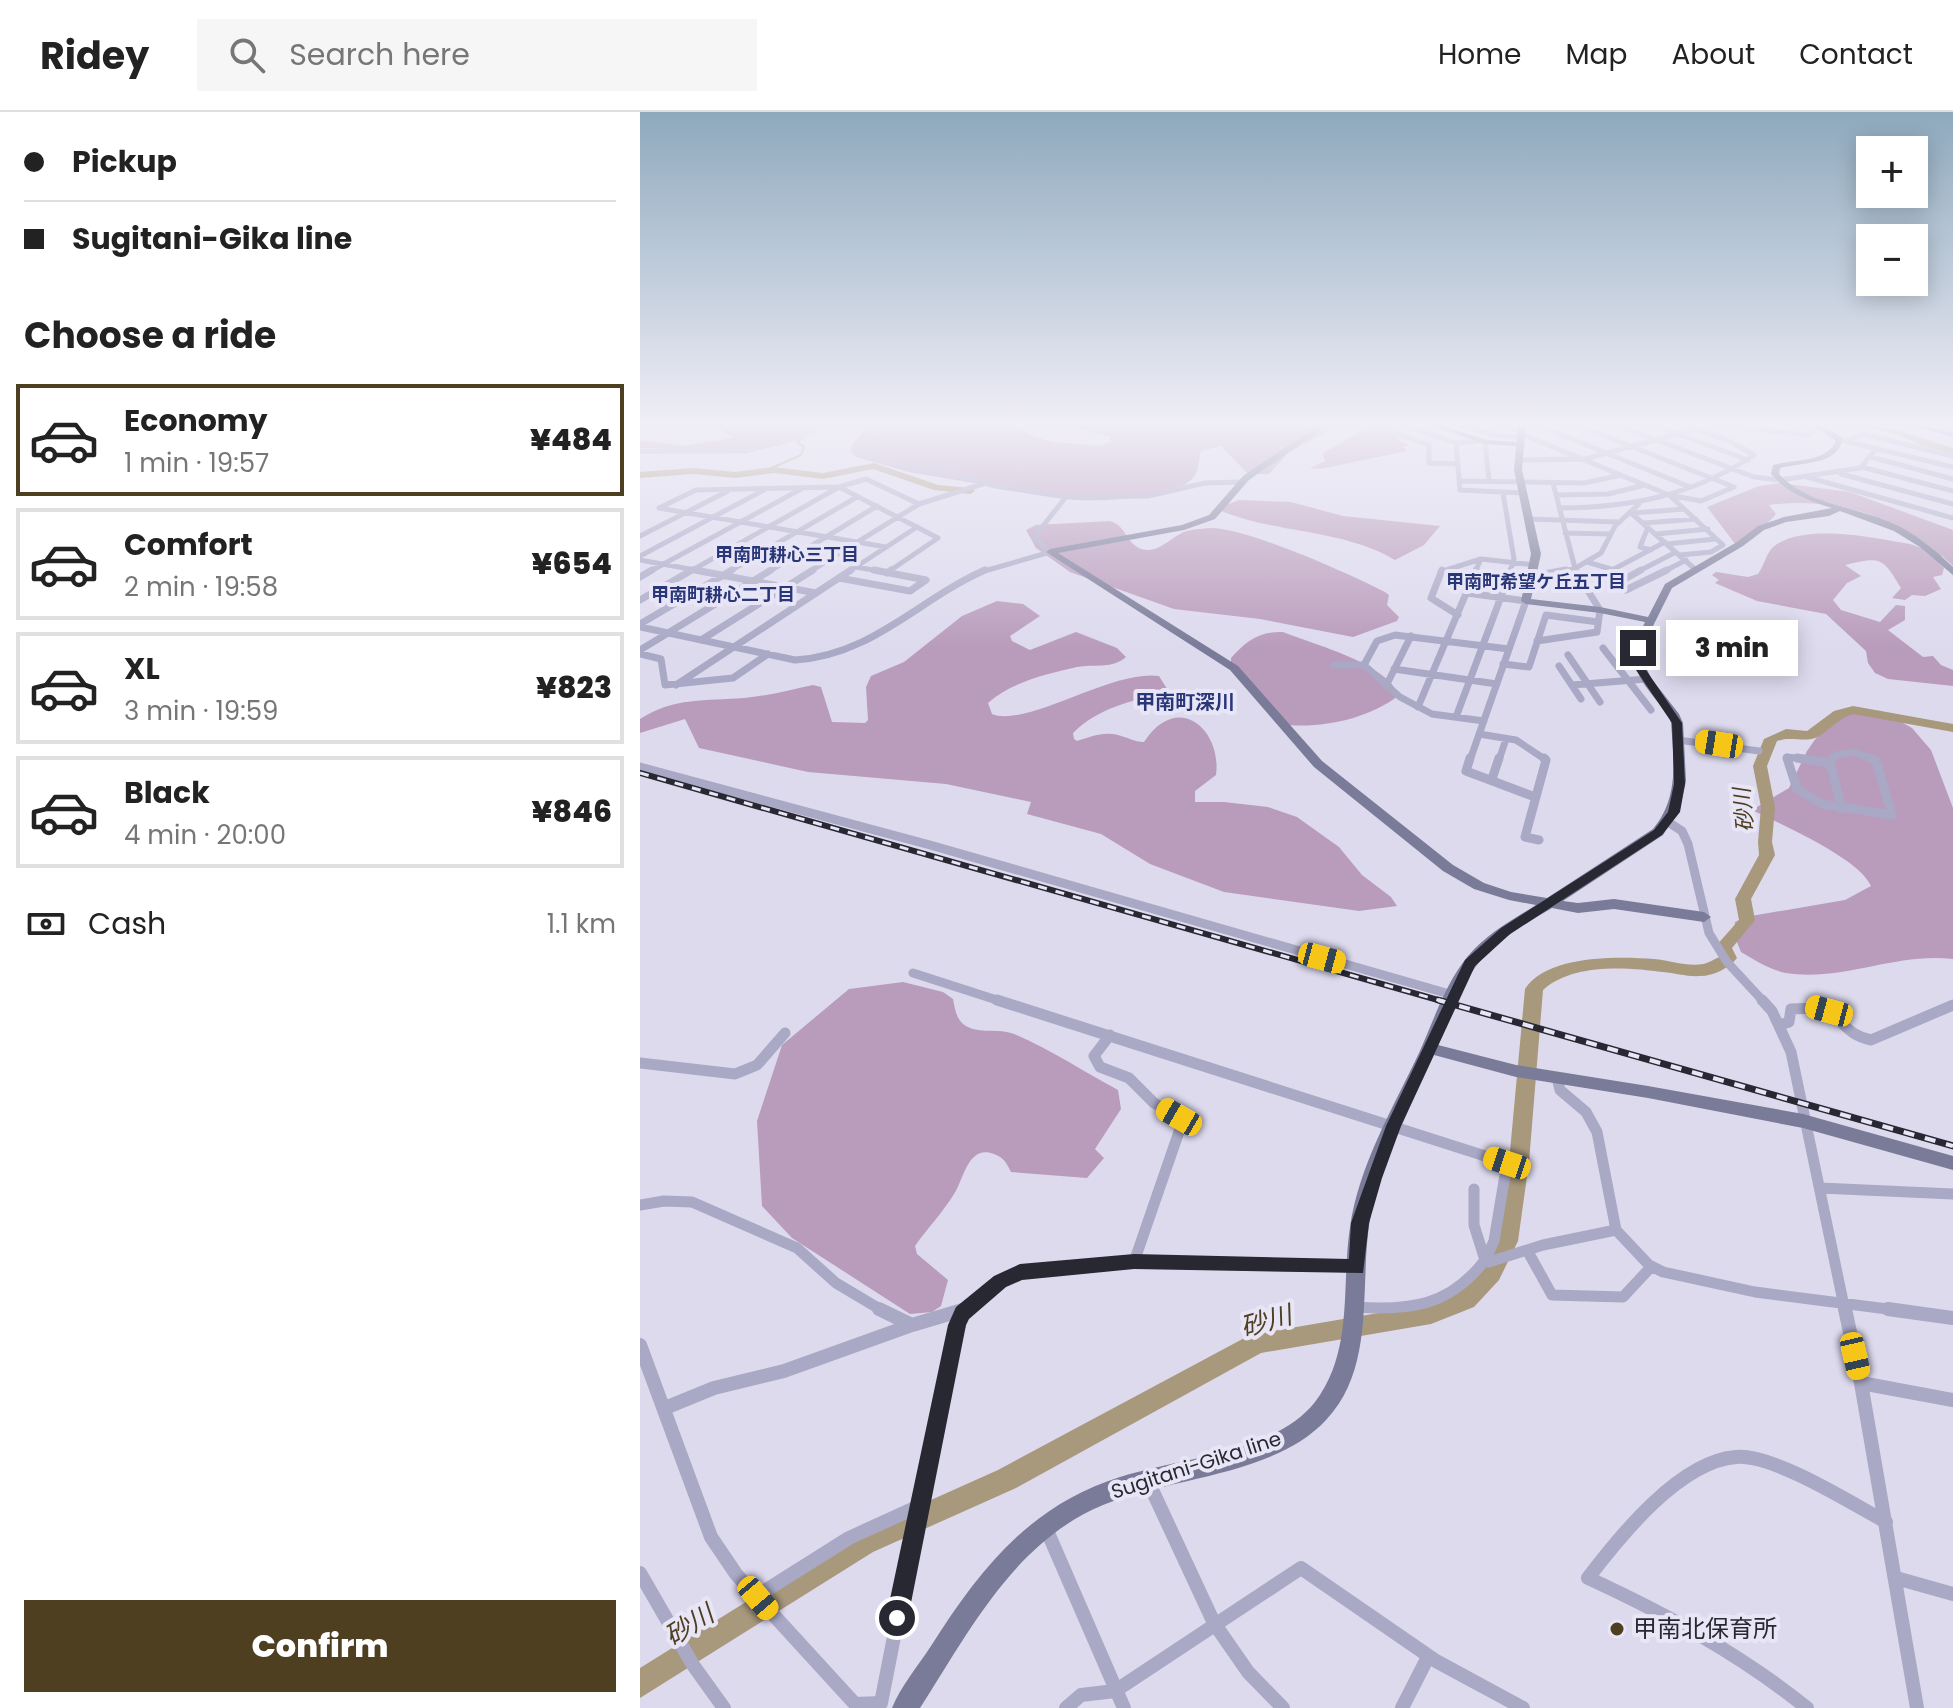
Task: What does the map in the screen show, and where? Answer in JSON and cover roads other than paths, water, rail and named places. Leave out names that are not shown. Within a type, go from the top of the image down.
[{"type":"street","points":[[677,499],[659,508],[886,547]]},
{"type":"street","points":[[640,536],[711,499]]},
{"type":"street","points":[[640,558],[746,499]]},
{"type":"street","points":[[640,577],[782,499]]},
{"type":"street","points":[[640,600],[817,499]]},
{"type":"street","points":[[640,626],[853,499]]},
{"type":"street","points":[[863,499],[938,538],[887,573]]},
{"type":"street","points":[[909,499],[919,504]]},
{"type":"street","points":[[701,640],[896,517],[919,504],[935,499]]},
{"type":"street","points":[[1064,499],[1034,537],[1050,552],[1234,668],[1318,764],[1448,868],[1479,886],[1548,904],[1578,908],[1614,904],[1704,917]]},
{"type":"street","points":[[640,626],[803,661],[836,656],[985,570],[1050,552],[1198,523],[1221,509],[1228,499]]},
{"type":"street","points":[[1456,717],[1503,598],[1513,563],[1504,499]]},
{"type":"street","points":[[1524,499],[1536,565],[1466,771],[1535,797]]},
{"type":"street","points":[[1537,641],[1597,632],[1600,610],[1577,577],[1557,499]]},
{"type":"street","points":[[1559,508],[1597,509],[1654,499]]},
{"type":"street","points":[[1621,581],[1680,556],[1711,552],[1723,545],[1674,499]]},
{"type":"street","points":[[1820,499],[1889,524],[1914,538],[1953,572]]},
{"type":"street","points":[[1889,499],[1953,518]]},
{"type":"street","points":[[1533,576],[1574,569],[1601,553],[1619,522],[1639,504]]},
{"type":"street","points":[[640,652],[877,506]]},
{"type":"street","points":[[1842,507],[1829,513],[1784,520],[1761,528],[1668,586],[1637,654],[1646,679],[1675,716],[1678,801],[1668,822],[1682,831],[1688,844],[1709,933],[1727,962],[1772,1011],[1791,1052],[1803,1121],[1861,1383],[1917,1708]]},
{"type":"street","points":[[1632,513],[1684,509]]},
{"type":"street","points":[[1632,513],[1696,570]]},
{"type":"street","points":[[1529,519],[1619,522]]},
{"type":"street","points":[[1646,525],[1696,519]]},
{"type":"street","points":[[1646,525],[1640,547],[1651,550]]},
{"type":"street","points":[[676,685],[917,527]]},
{"type":"street","points":[[1656,534],[1708,529]]},
{"type":"street","points":[[1565,533],[1610,534]]},
{"type":"street","points":[[1614,570],[1666,543],[1715,539]]},
{"type":"street","points":[[1587,562],[1614,570],[1626,590],[1631,590],[1680,556]]},
{"type":"street","points":[[640,558],[816,593]]},
{"type":"street","points":[[1418,707],[1481,559]]},
{"type":"street","points":[[1458,615],[1431,598],[1440,571],[1481,559],[1536,565]]},
{"type":"street","points":[[839,578],[910,591],[926,580],[856,567]]},
{"type":"street","points":[[1467,593],[1600,610],[1650,620]]},
{"type":"street","points":[[1503,664],[1529,667],[1546,615],[1598,622]]},
{"type":"street","points":[[1364,665],[1377,641],[1395,635],[1509,649]]},
{"type":"street","points":[[1386,686],[1411,636]]},
{"type":"street","points":[[1603,648],[1651,710]]},
{"type":"street","points":[[640,652],[661,659],[665,685],[733,678],[768,654]]},
{"type":"street","points":[[1568,655],[1600,702]]},
{"type":"street","points":[[1334,665],[1364,665],[1386,686],[1432,714],[1484,721]]},
{"type":"street","points":[[1559,666],[1581,699]]},
{"type":"street","points":[[1394,669],[1497,684]]},
{"type":"street","points":[[1572,685],[1646,679]]},
{"type":"street","points":[[1479,734],[1516,740],[1546,760],[1525,837],[1539,840]]},
{"type":"street","points":[[1492,779],[1506,739]]},
{"type":"street","points":[[1678,740],[1759,751]]},
{"type":"street","points":[[1854,752],[1872,758],[1893,814],[1842,809],[1803,795],[1797,789],[1787,757],[1830,763],[1841,753],[1854,752]]},
{"type":"street","points":[[1830,763],[1842,809]]},
{"type":"street","points":[[640,767],[930,845],[1453,995]]},
{"type":"street","name":"Sugitani-Gika line","points":[[905,1708],[970,1603],[999,1567],[1045,1526],[1092,1499],[1147,1479],[1263,1448],[1309,1422],[1327,1404],[1348,1360],[1360,1223],[1393,1126],[1470,964],[1488,944],[1642,844],[1668,822]]},
{"type":"street","points":[[913,973],[1507,1163],[1494,1241],[1487,1261],[1464,1285],[1445,1297],[1385,1308],[1353,1319]]},
{"type":"street","points":[[1780,1025],[1789,1022],[1791,1009],[1813,1007],[1829,1011],[1861,1039],[1871,1040],[1953,1005]]},
{"type":"street","points":[[640,1063],[735,1074],[757,1065],[785,1033]]},
{"type":"street","points":[[1110,1035],[1094,1056],[1100,1067],[1138,1085],[1154,1103],[1179,1117],[1181,1126],[1134,1262]]},
{"type":"street","points":[[1429,1048],[1518,1071],[1803,1121],[1953,1163]]},
{"type":"street","points":[[1557,1078],[1560,1090],[1586,1112],[1597,1132],[1616,1230],[1631,1240],[1650,1268],[1755,1292],[1953,1318]]},
{"type":"street","points":[[1820,1188],[1953,1194]]},
{"type":"street","points":[[1474,1189],[1474,1225],[1487,1261]]},
{"type":"street","points":[[640,1205],[664,1201],[692,1202],[797,1248],[836,1283],[871,1306],[912,1325]]},
{"type":"street","points":[[1487,1261],[1616,1230]]},
{"type":"street","points":[[1527,1250],[1552,1295],[1623,1297],[1650,1268]]},
{"type":"street","points":[[665,1408],[714,1388],[784,1371],[912,1325],[962,1313],[1000,1281],[1020,1272],[1134,1262],[1357,1267]]},
{"type":"street","points":[[640,1345],[711,1537],[736,1574],[855,1704],[884,1705],[913,1533],[962,1313]]},
{"type":"street","points":[[1861,1383],[1953,1400]]},
{"type":"street","points":[[1807,1708],[1690,1627],[1588,1578],[1606,1554],[1682,1482],[1712,1463],[1738,1456],[1772,1464],[1886,1522]]},
{"type":"street","points":[[1147,1479],[1214,1623],[1248,1672],[1283,1708]]},
{"type":"street","points":[[758,1597],[849,1538],[919,1507]]},
{"type":"street","points":[[1045,1526],[1124,1708]]},
{"type":"street","points":[[1066,1708],[1081,1695],[1115,1691],[1301,1568],[1428,1657],[1483,1690],[1523,1708]]},
{"type":"street","points":[[640,1573],[693,1665],[724,1708]]},
{"type":"street","points":[[1896,1578],[1953,1594]]},
{"type":"street","points":[[1402,1708],[1428,1657]]},
{"type":"waterway","name":"砂川","points":[[1729,958],[1723,947],[1747,920],[1743,899],[1767,855],[1768,807],[1760,766],[1771,739],[1786,733],[1810,735],[1839,714],[1853,710],[1953,728]]},
{"type":"waterway","name":"砂川","points":[[640,1684],[864,1543],[1007,1479],[1258,1343],[1431,1314],[1466,1300],[1491,1273],[1507,1241],[1519,1162],[1534,989],[1538,983],[1565,970],[1600,964],[1652,964],[1701,970],[1721,963]]},
{"type":"railway","points":[[640,773],[1445,1002]]},
{"type":"railway","points":[[1438,1000],[1953,1146]]},
{"type":"place","name":"甲南北保育所","points":[[1617,1629]]},
{"type":"district","name":"甲南町耕心三丁目","points":[[787,555]]},
{"type":"district","name":"甲南町希望ケ丘五丁目","points":[[1536,582]]},
{"type":"district","name":"甲南町耕心二丁目","points":[[723,595]]},
{"type":"district","name":"甲南町深川","points":[[1185,702]]}]
